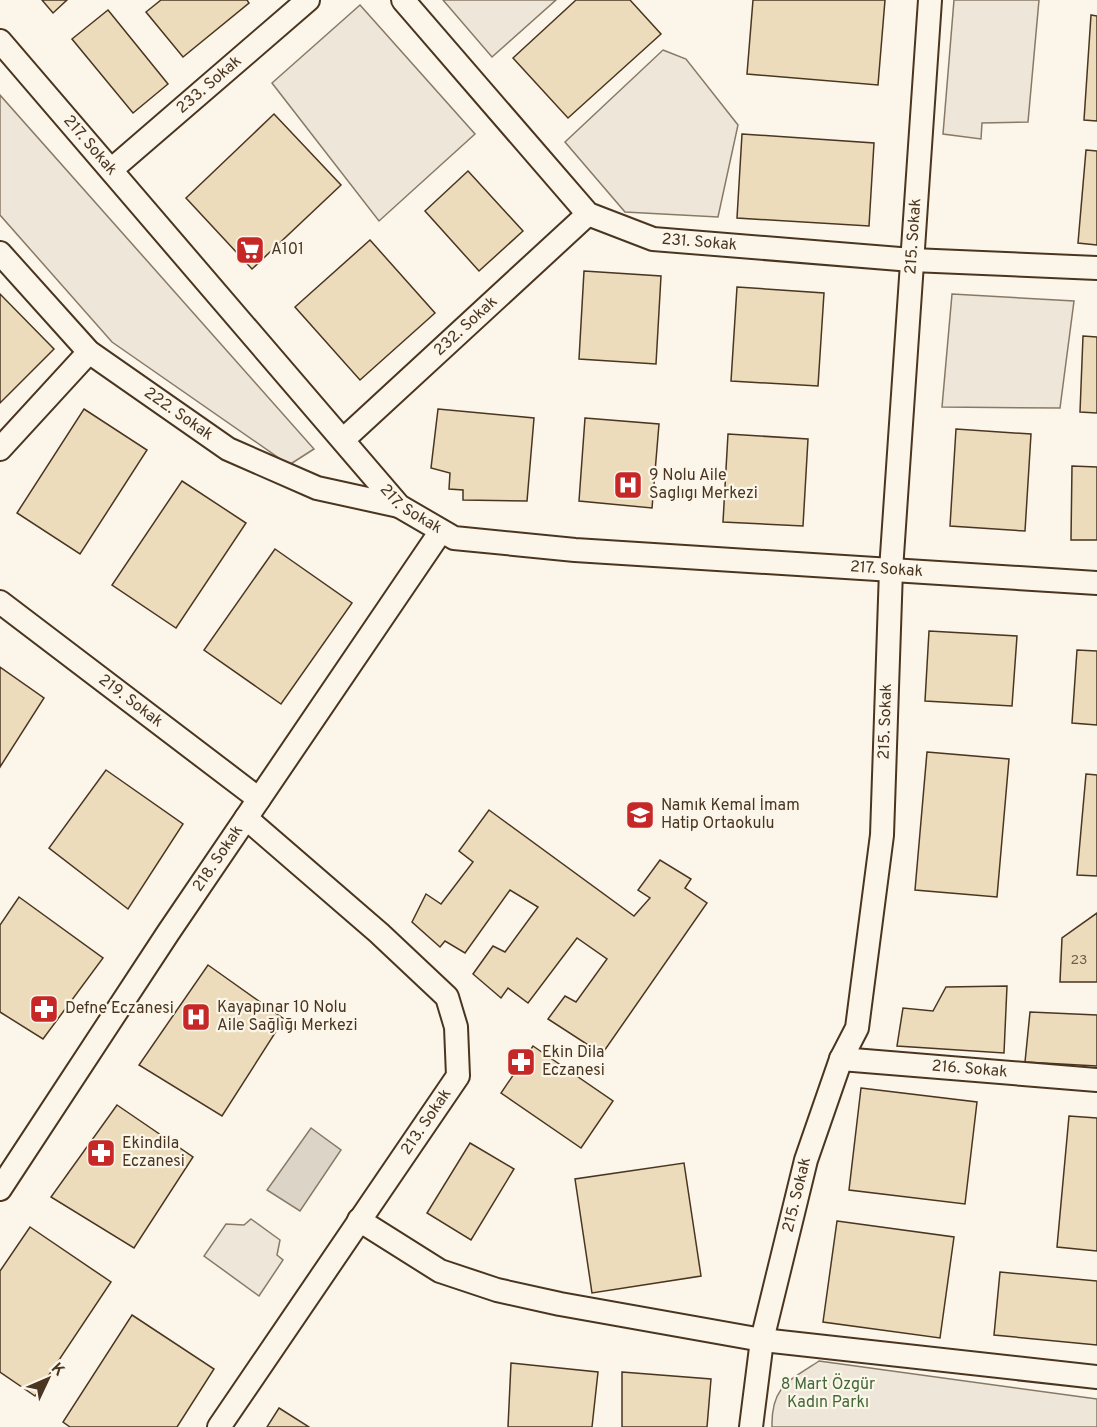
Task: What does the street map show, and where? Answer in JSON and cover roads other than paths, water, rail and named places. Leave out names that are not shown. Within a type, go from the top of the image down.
[{"type":"street","name":"233. Sokak","points":[[111,170],[308,0]]},
{"type":"street","name":"231. Sokak","points":[[403,0],[588,214],[652,239],[912,260],[1097,268]]},
{"type":"street","name":"215. Sokak","points":[[750,1427],[762,1340],[806,1160],[841,1059],[856,1028],[882,835],[891,570],[930,0]]},
{"type":"street","name":"217. Sokak","points":[[0,41],[344,439],[399,506],[454,538],[575,550],[1097,583]]},
{"type":"street","name":"232. Sokak","points":[[344,439],[588,214]]},
{"type":"street","name":"222. Sokak","points":[[0,253],[89,352],[228,449],[317,488],[399,506]]},
{"type":"street","points":[[0,449],[89,352]]},
{"type":"street","name":"218. Sokak","points":[[0,1190],[246,819],[441,531]]},
{"type":"street","name":"219. Sokak","points":[[0,602],[260,799]]},
{"type":"street","name":"213. Sokak","points":[[219,1427],[458,1076],[456,1027],[447,997],[425,975],[246,819]]},
{"type":"street","name":"216. Sokak","points":[[841,1059],[1097,1080]]},
{"type":"street","points":[[359,1220],[440,1270],[497,1290],[762,1340],[1097,1377]]},
{"type":"place","name":"A101","points":[[250,250]]},
{"type":"place","name":"9 Nolu Aile Saglıgı Merkezi","points":[[628,485]]},
{"type":"place","name":"Namık Kemal İmam Hatip Ortaokulu","points":[[640,815]]},
{"type":"place","name":"Defne Eczanesi","points":[[44,1009]]},
{"type":"place","name":"Kayapınar 10 Nolu Aile Sağlığı Merkezi","points":[[196,1017]]},
{"type":"place","name":"Ekin Dila Eczanesi","points":[[521,1062]]},
{"type":"place","name":"Ekindila Eczanesi","points":[[101,1153]]},
{"type":"park label","name":"8 Mart Özgür Kadın Parkı","points":[[828,1394]]}]
